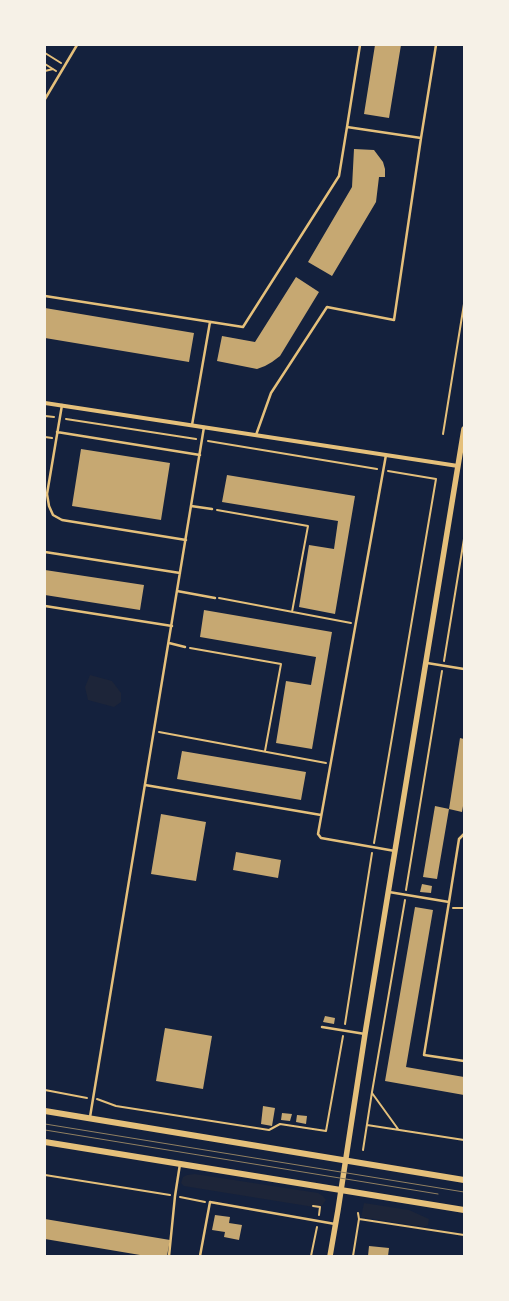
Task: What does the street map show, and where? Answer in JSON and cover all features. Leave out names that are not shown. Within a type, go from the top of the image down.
[{"type":"main road","points":[[45,1110],[464,1180]]},
{"type":"main road","points":[[45,1142],[464,1210]]},
{"type":"street","points":[[45,403],[458,466]]},
{"type":"street","points":[[330,1256],[342,1190],[464,429]]},
{"type":"lane","points":[[45,99],[77,45]]},
{"type":"lane","points":[[45,296],[243,327],[339,176],[360,45]]},
{"type":"lane","points":[[256,435],[272,394],[327,307],[394,320],[436,45]]},
{"type":"lane","points":[[347,127],[421,138]]},
{"type":"lane","points":[[192,425],[210,322]]},
{"type":"lane","points":[[62,405],[46,494],[53,515],[62,520],[186,540]]},
{"type":"lane","points":[[90,1118],[204,427]]},
{"type":"lane","points":[[57,432],[200,455]]},
{"type":"lane","points":[[386,455],[318,834],[321,838],[396,851]]},
{"type":"lane","points":[[192,506],[212,510]]},
{"type":"lane","points":[[45,552],[180,573]]},
{"type":"lane","points":[[177,591],[215,598]]},
{"type":"lane","points":[[45,606],[172,626]]},
{"type":"lane","points":[[169,643],[185,647]]},
{"type":"lane","points":[[426,663],[464,669]]},
{"type":"lane","points":[[145,785],[322,815]]},
{"type":"lane","points":[[464,834],[459,839],[424,1055],[464,1061]]},
{"type":"lane","points":[[389,892],[449,902]]},
{"type":"lane","points":[[322,1027],[366,1034]]},
{"type":"lane","points":[[169,1256],[180,1164]]},
{"type":"lane","points":[[200,1256],[210,1202],[336,1224]]},
{"type":"path","points":[[45,53],[65,65]]},
{"type":"path","points":[[45,64],[60,74]]},
{"type":"path","points":[[45,71],[53,69]]},
{"type":"path","points":[[443,434],[464,304]]},
{"type":"path","points":[[45,416],[202,440],[436,479],[326,1131],[280,1124],[269,1130],[116,1106],[103,1100],[45,1090]]},
{"type":"path","points":[[212,510],[308,526],[292,612]]},
{"type":"path","points":[[364,1150],[372,1092],[406,895],[464,539]]},
{"type":"path","points":[[215,598],[356,624]]},
{"type":"path","points":[[185,647],[281,664],[265,751]]},
{"type":"path","points":[[154,731],[331,764]]},
{"type":"path","points":[[448,907],[464,908]]},
{"type":"path","points":[[372,1092],[398,1129]]},
{"type":"path","points":[[367,1125],[464,1140]]},
{"type":"path","points":[[45,1175],[210,1203]]},
{"type":"path","points":[[311,1256],[320,1207],[314,1206]]},
{"type":"path","points":[[353,1256],[359,1219],[358,1213]]},
{"type":"path","points":[[359,1219],[464,1235]]},
{"type":"shaded area","points":[[90,675],[112,681],[121,693],[121,702],[114,707],[88,700],[85,687]]},
{"type":"shaded area","points":[[195,1174],[318,1193],[326,1200],[320,1208],[184,1186],[181,1183],[183,1177]]},
{"type":"shaded area","points":[[364,1203],[409,1210],[429,1219],[428,1225],[425,1227],[361,1217]]},
{"type":"building","points":[[375,45],[401,45],[389,118],[364,114]]},
{"type":"building","points":[[354,149],[374,150],[383,162],[385,177],[379,177],[376,202],[332,276],[308,262],[352,187]]},
{"type":"building","points":[[296,277],[319,292],[280,356],[265,366],[257,369],[217,361],[222,336],[255,342]]},
{"type":"building","points":[[45,308],[194,333],[189,362],[45,338]]},
{"type":"building","points":[[81,449],[170,463],[161,520],[72,506]]},
{"type":"building","points":[[227,475],[355,496],[335,614],[299,607],[309,545],[334,549],[338,521],[222,502]]},
{"type":"building","points":[[45,570],[144,585],[140,610],[45,595]]},
{"type":"building","points":[[204,610],[332,632],[312,749],[276,743],[286,681],[311,685],[316,657],[200,637]]},
{"type":"building","points":[[460,738],[464,739],[464,800],[462,812],[449,809]]},
{"type":"building","points":[[182,751],[306,772],[301,800],[177,779]]},
{"type":"building","points":[[435,806],[449,809],[437,879],[423,877]]},
{"type":"building","points":[[161,814],[206,822],[196,881],[151,874]]},
{"type":"building","points":[[236,852],[281,860],[278,878],[233,870]]},
{"type":"building","points":[[422,884],[432,886],[431,893],[420,892]]},
{"type":"building","points":[[415,907],[433,910],[406,1067],[464,1077],[464,1095],[385,1081]]},
{"type":"building","points":[[325,1016],[335,1018],[334,1024],[323,1022]]},
{"type":"building","points":[[165,1028],[212,1036],[203,1089],[156,1081]]},
{"type":"building","points":[[263,1106],[275,1108],[272,1126],[261,1124]]},
{"type":"building","points":[[282,1113],[292,1114],[290,1121],[281,1120]]},
{"type":"building","points":[[297,1115],[307,1116],[306,1124],[296,1122]]},
{"type":"building","points":[[215,1215],[230,1217],[229,1223],[242,1225],[239,1240],[224,1237],[225,1232],[212,1230]]},
{"type":"building","points":[[45,1219],[170,1240],[167,1256],[146,1256],[45,1239]]},
{"type":"building","points":[[369,1246],[389,1248],[388,1256],[368,1256]]},
{"type":"tram line","points":[[45,1124],[464,1192]]},
{"type":"tram line","points":[[45,1130],[438,1194]]}]
